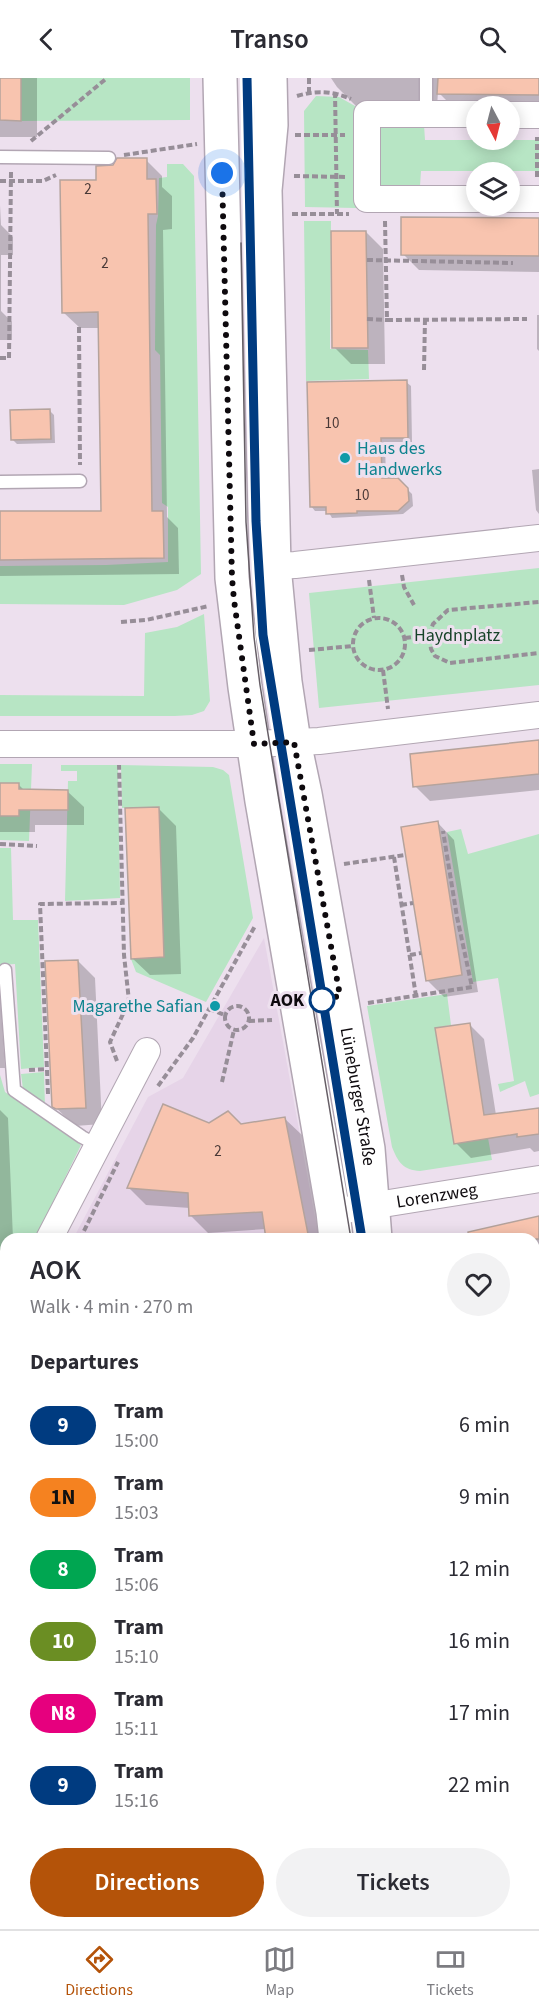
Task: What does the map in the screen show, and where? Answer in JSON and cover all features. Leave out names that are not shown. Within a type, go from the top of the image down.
[{"type":"main road","points":[[220,78],[232,578],[264,812],[335,1226]]},
{"type":"main road","name":"Lüneburger Straße","points":[[282,87],[271,126],[265,190],[274,566],[285,682],[294,742],[368,1149],[374,1233]]},
{"type":"street","points":[[466,114],[426,114],[367,124],[373,192],[466,198]]},
{"type":"street","points":[[520,115],[538,115]]},
{"type":"street","points":[[520,199],[538,199]]},
{"type":"street","points":[[274,566],[295,566],[539,538]]},
{"type":"street","points":[[0,744],[254,744],[319,741],[539,715]]},
{"type":"street","points":[[52,1233],[98,1145],[144,1083],[147,1051]]},
{"type":"street","name":"Lorenzweg","points":[[335,1226],[372,1207],[539,1179]]},
{"type":"lane","points":[[426,78],[426,114]]},
{"type":"lane","points":[[6,157],[109,158]]},
{"type":"lane","points":[[0,482],[80,481]]},
{"type":"lane","points":[[5,970],[14,1090],[82,1137],[98,1145]]},
{"type":"path","points":[[0,358],[9,358],[11,181],[6,157],[107,78]]},
{"type":"path","points":[[309,78],[309,92]]},
{"type":"path","points":[[282,87],[309,92],[335,92],[358,103],[367,124],[336,135],[293,135]]},
{"type":"path","points":[[335,92],[337,214]]},
{"type":"path","points":[[538,115],[538,199]]},
{"type":"path","points":[[109,158],[201,143]]},
{"type":"path","points":[[0,181],[43,181],[57,175],[67,175]]},
{"type":"path","points":[[293,176],[337,177],[373,192]]},
{"type":"path","points":[[292,214],[356,214],[373,192]]},
{"type":"path","points":[[373,192],[386,260],[387,320]]},
{"type":"path","points":[[366,260],[513,263]]},
{"type":"path","points":[[424,370],[425,319]]},
{"type":"path","points":[[368,320],[528,319]]},
{"type":"path","points":[[79,327],[80,481]]},
{"type":"path","points":[[367,557],[374,618]]},
{"type":"path","points":[[404,587],[414,605]]},
{"type":"path","points":[[539,602],[448,610],[433,624],[429,635],[431,649],[435,656],[450,663],[539,653]]},
{"type":"path","points":[[121,622],[146,620],[212,606]]},
{"type":"path","points":[[374,618],[387,619],[399,626],[405,638],[405,649],[401,659],[393,666],[383,670],[372,669],[363,664],[356,656],[353,646],[355,633],[362,623],[374,618]]},
{"type":"path","points":[[405,638],[429,635]]},
{"type":"path","points":[[306,651],[353,646]]},
{"type":"path","points":[[383,670],[388,710]]},
{"type":"path","points":[[118,761],[123,831],[123,929],[129,1001],[110,1042],[117,1062],[144,1083],[193,1038],[257,924]]},
{"type":"path","points":[[363,1004],[472,987],[457,917],[443,831]]},
{"type":"path","points":[[0,844],[38,846]]},
{"type":"path","points":[[340,864],[405,855]]},
{"type":"path","points":[[394,856],[416,996]]},
{"type":"path","points":[[122,879],[128,879]]},
{"type":"path","points":[[49,1113],[40,904],[122,903]]},
{"type":"path","points":[[401,905],[413,903]]},
{"type":"path","points":[[123,929],[130,929]]},
{"type":"path","points":[[410,955],[421,953]]},
{"type":"path","points":[[240,1006],[246,1009],[249,1021],[246,1027],[234,1030],[225,1022],[225,1015],[228,1009],[240,1006]]},
{"type":"path","points":[[209,1009],[225,1015]]},
{"type":"path","points":[[249,1021],[279,1020]]},
{"type":"path","points":[[222,1082],[234,1030]]},
{"type":"path","points":[[83,1233],[122,1155]]},
{"type":"shaded area","points":[[264,938],[318,1233],[76,1233],[148,1097],[183,1078]]},
{"type":"green space","points":[[21,78],[190,78],[190,120],[21,121]]},
{"type":"green space","points":[[316,96],[339,97],[355,106],[356,208],[305,207],[304,111]]},
{"type":"green space","points":[[375,124],[424,125],[425,140],[466,140],[466,150],[520,150],[520,140],[539,140],[539,171],[520,171],[520,162],[466,162],[466,171],[421,171],[420,186],[375,186]]},
{"type":"green space","points":[[167,164],[183,164],[194,176],[201,574],[177,590],[124,605],[0,604],[0,566],[168,562],[168,507],[162,503],[160,355],[155,350],[156,225],[159,178],[167,177]]},
{"type":"green space","points":[[304,221],[331,221],[330,349],[368,350],[369,379],[306,381]]},
{"type":"green space","name":"Haydnplatz","points":[[539,568],[539,685],[319,708],[309,593]]},
{"type":"green space","points":[[204,614],[210,701],[204,711],[192,715],[175,716],[0,716],[0,695],[144,696],[145,633],[177,627]]},
{"type":"green space","points":[[0,764],[32,764],[29,841],[0,840],[0,816],[19,816],[19,783],[0,783]]},
{"type":"green space","points":[[61,765],[118,765],[120,898],[65,901],[68,781],[77,781],[77,771],[61,771]]},
{"type":"green space","points":[[121,765],[213,767],[229,775],[253,918],[206,1002],[136,972],[131,959],[164,957],[159,808],[122,808]]},
{"type":"green space","points":[[461,829],[468,854],[539,834],[539,1094],[530,1097],[525,1081],[500,1092],[498,1084],[514,1081],[498,978],[473,982],[447,832]]},
{"type":"green space","points":[[0,848],[11,848],[13,920],[38,920],[44,1067],[21,1069],[15,964],[0,965]]},
{"type":"green space","points":[[447,994],[451,1025],[435,1028],[488,1138],[492,1160],[420,1171],[409,1169],[402,1164],[392,1147],[367,1006]]},
{"type":"green space","points":[[44,1072],[45,1107],[23,1089],[21,1074]]},
{"type":"green space","points":[[0,1075],[5,1092],[81,1145],[38,1233],[0,1233]]},
{"type":"building","points":[[0,78],[21,78],[21,121],[0,120]]},
{"type":"building","points":[[438,78],[539,78],[539,95],[437,94]]},
{"type":"building","points":[[117,158],[147,158],[147,179],[156,179],[157,214],[148,214],[152,511],[163,511],[164,558],[0,560],[0,511],[101,511],[98,312],[62,313],[60,180],[96,180],[96,166],[113,165]]},
{"type":"building","points":[[401,217],[539,218],[539,256],[401,255]]},
{"type":"building","points":[[331,231],[366,231],[368,348],[332,348]]},
{"type":"building","name":"Haus des Handwerks","points":[[407,380],[408,438],[381,438],[382,478],[398,478],[408,488],[409,501],[398,511],[326,514],[326,507],[310,507],[307,382]]},
{"type":"building","points":[[50,409],[51,439],[11,440],[10,410]]},
{"type":"building","points":[[539,740],[539,774],[413,787],[410,754]]},
{"type":"building","points":[[0,783],[19,783],[19,789],[68,790],[68,810],[19,810],[19,816],[0,816]]},
{"type":"building","points":[[159,807],[164,957],[131,959],[125,808]]},
{"type":"building","points":[[438,821],[462,975],[426,981],[401,827]]},
{"type":"building","points":[[78,960],[86,1108],[56,1109],[52,1107],[45,961]]},
{"type":"building","points":[[470,1023],[484,1115],[539,1108],[539,1134],[517,1137],[517,1134],[454,1144],[435,1028]]},
{"type":"building","points":[[163,1104],[209,1123],[228,1111],[241,1124],[285,1117],[308,1233],[265,1233],[262,1212],[189,1216],[188,1193],[127,1188]]},
{"type":"building","points":[[539,1216],[539,1233],[468,1232]]},
{"type":"tram line","points":[[247,78],[256,521],[263,635],[361,1233]]},
{"type":"tram line","name":"9","points":[[247,78],[256,521],[263,635],[361,1233]]},
{"type":"tram line","points":[[241,243],[246,522],[254,637],[350,1233]]},
{"type":"place","name":"Haus des Handwerks","points":[[345,458]]},
{"type":"place","name":"AOK","points":[[322,1000]]},
{"type":"place","name":"Magarethe Safian","points":[[215,1006]]},
{"type":"route","points":[[222,173],[234,600],[254,744],[294,742],[340,996],[322,1000]]}]
